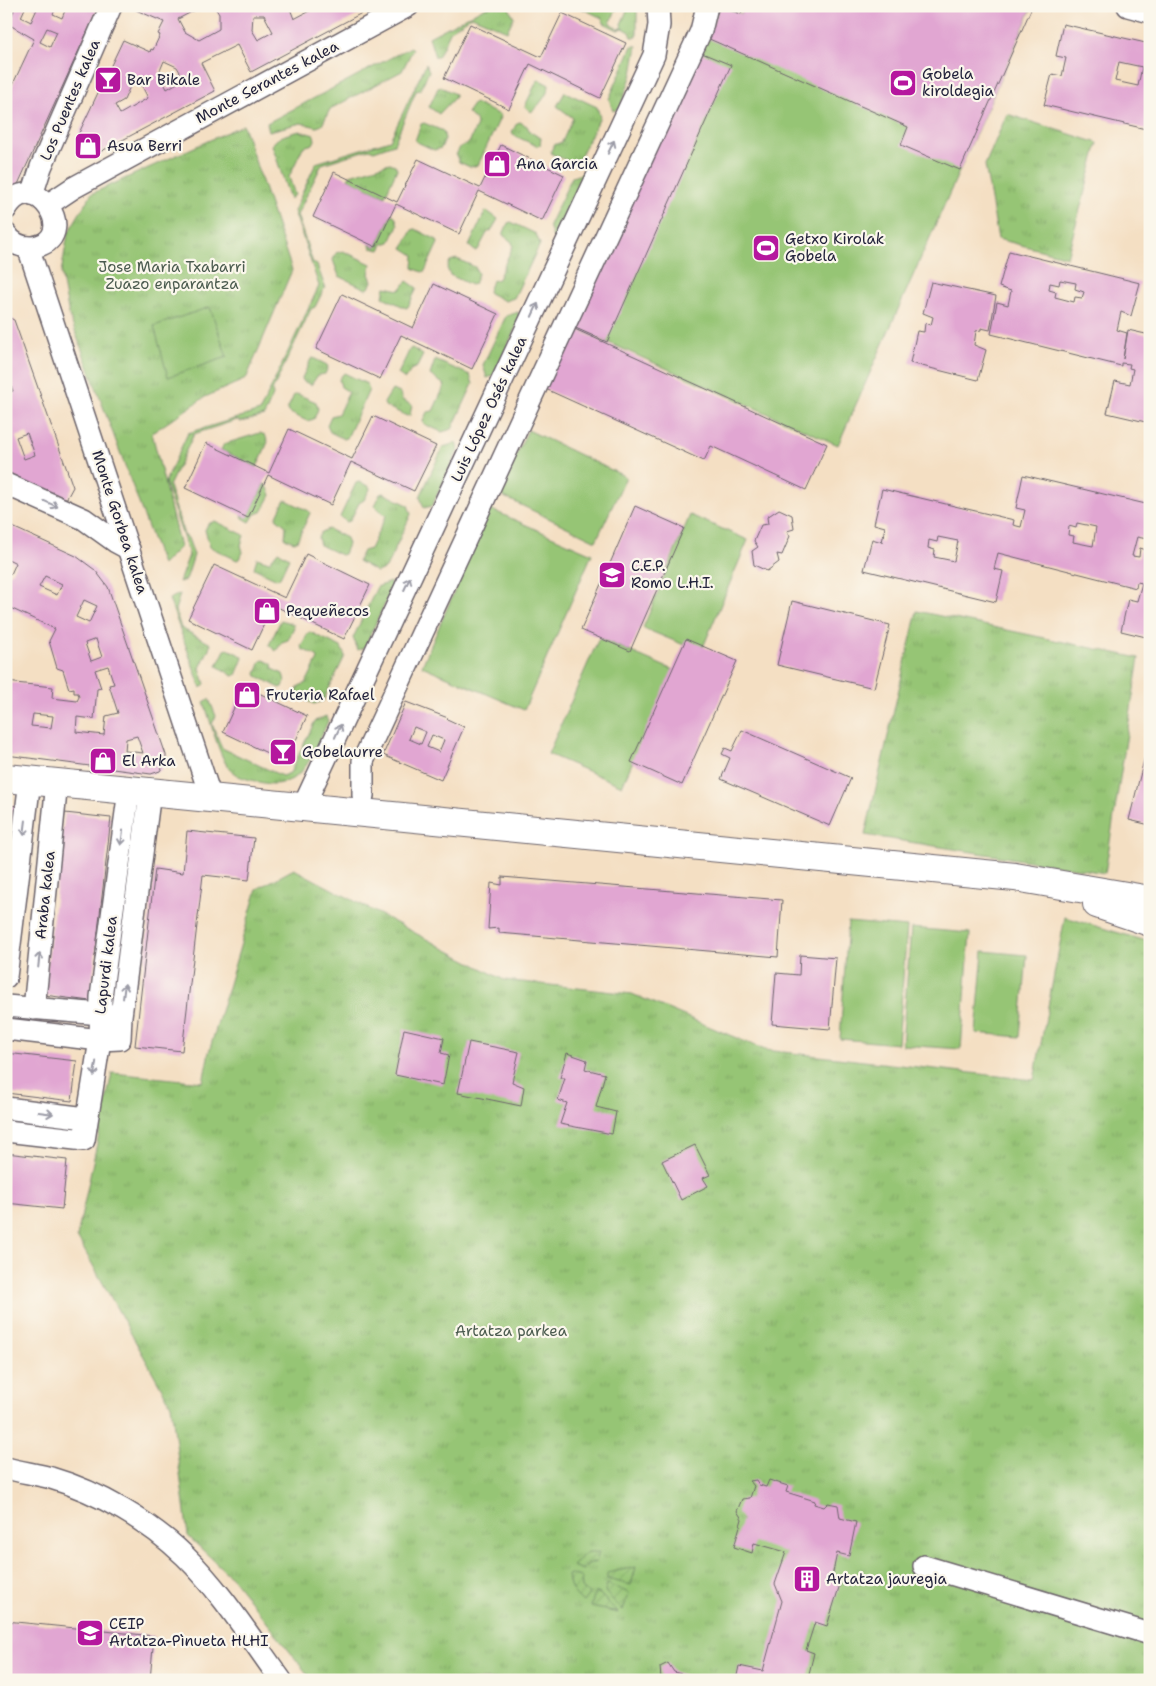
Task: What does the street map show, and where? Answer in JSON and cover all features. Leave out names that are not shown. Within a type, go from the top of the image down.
[{"type":"street","name":"Los Puentes kalea","points":[[40,200],[41,167],[111,6]]},
{"type":"street","name":"Monte Serantes kalea","points":[[6,209],[15,199],[40,200],[160,140],[408,6]]},
{"type":"street","name":"Luis López Osés kalea","points":[[303,807],[654,55],[659,26],[658,6]]},
{"type":"street","points":[[363,796],[363,761],[701,31],[707,6]]},
{"type":"street","points":[[1128,6],[1150,12]]},
{"type":"street","points":[[13,241],[42,243],[52,232],[54,218],[40,200]]},
{"type":"street","name":"Monte Gorbea kalea","points":[[13,241],[129,549],[211,798]]},
{"type":"street","points":[[6,484],[84,518],[116,542],[129,549]]},
{"type":"street","points":[[31,780],[1015,877],[1150,900]]},
{"type":"street","name":"Araba kalea","points":[[6,978],[31,780]]},
{"type":"street","name":"Araba kalea","points":[[31,780],[34,1008]]},
{"type":"street","name":"Lapurdi kalea","points":[[110,1039],[99,1014],[139,791]]},
{"type":"street","name":"Lapurdi kalea","points":[[6,1131],[84,1140],[86,1118],[110,1039],[121,1016],[139,791]]},
{"type":"street","points":[[1015,877],[1150,922]]},
{"type":"street","points":[[6,1006],[121,1016]]},
{"type":"street","points":[[6,1029],[110,1039]]},
{"type":"street","points":[[6,1108],[86,1118]]},
{"type":"street","points":[[6,1468],[52,1478],[103,1499],[155,1531],[186,1556],[281,1680]]},
{"type":"street","points":[[924,1566],[1150,1634]]},
{"type":"green space","points":[[488,6],[508,6],[514,17],[507,31],[472,16],[451,30],[438,57],[435,57],[429,37]]},
{"type":"green space","points":[[577,6],[618,6],[610,23],[618,29],[622,27],[621,24],[629,6],[637,6],[637,37],[632,37],[630,32],[623,28],[618,30],[604,23],[602,18]]},
{"type":"green space","name":"Getxo Kirolak Gobela","points":[[720,6],[741,14],[744,6],[1032,7],[838,445],[569,325],[707,38]]},
{"type":"green space","points":[[632,46],[637,46],[632,74],[620,108],[613,111],[609,99]]},
{"type":"green space","points":[[411,47],[413,49],[402,71],[330,109],[322,125],[317,127],[301,123],[269,131],[267,123]]},
{"type":"green space","points":[[426,64],[429,71],[420,90],[416,91],[394,144],[374,151],[369,149],[322,164],[297,215],[313,263],[317,265],[325,287],[315,307],[311,309],[272,391],[273,395],[264,416],[241,422],[237,420],[194,434],[169,486],[184,535],[188,538],[194,555],[186,580],[179,582],[189,555],[165,482],[188,433],[260,411],[319,286],[294,211],[316,163],[390,140]]},
{"type":"green space","points":[[540,80],[549,85],[549,88],[543,100],[531,112],[525,106],[537,81]]},
{"type":"green space","points":[[441,87],[455,94],[455,97],[439,114],[429,107],[438,88]]},
{"type":"green space","points":[[565,92],[597,107],[600,117],[579,159],[571,162],[552,154],[551,151],[554,145],[562,142],[573,118],[557,106]]},
{"type":"green space","points":[[474,103],[500,115],[500,118],[478,165],[470,167],[459,162],[456,155],[460,147],[469,143],[477,125],[476,120],[467,113]]},
{"type":"green space","points":[[1007,114],[1098,143],[1067,257],[998,239],[985,165]]},
{"type":"green space","points":[[520,122],[527,126],[530,132],[541,138],[540,145],[537,146],[513,135],[512,132],[517,123]]},
{"type":"green space","points":[[424,123],[443,131],[445,139],[441,148],[434,150],[415,141],[421,124]]},
{"type":"green space","name":"Jose Maria Txabarri Zuazo enparantza","points":[[243,125],[292,270],[246,379],[205,397],[152,433],[180,547],[162,565],[69,315],[61,273],[68,233],[91,194]]},
{"type":"green space","points":[[300,131],[314,135],[315,140],[313,144],[303,147],[289,177],[295,195],[290,199],[272,145],[281,137]]},
{"type":"green space","points":[[390,163],[395,165],[397,169],[385,196],[348,179],[350,175]]},
{"type":"green space","points":[[584,173],[586,180],[560,235],[553,238],[549,225],[572,177]]},
{"type":"green space","points":[[487,211],[498,219],[492,230],[487,233],[478,250],[475,251],[469,246]]},
{"type":"green space","points":[[392,214],[395,216],[398,225],[390,242],[383,244],[380,250],[371,248],[370,244],[376,247]]},
{"type":"green space","points":[[511,222],[536,234],[540,244],[514,298],[505,301],[488,291],[492,281],[498,279],[513,246],[512,242],[503,235],[508,223]]},
{"type":"green space","points":[[415,229],[437,240],[438,243],[425,271],[422,272],[413,268],[414,255],[403,248],[412,230]]},
{"type":"green space","points":[[343,251],[371,264],[369,274],[372,281],[369,288],[366,289],[339,276],[333,260],[336,253]]},
{"type":"green space","points":[[457,259],[475,267],[478,274],[474,284],[471,285],[450,275],[447,268],[450,261]]},
{"type":"green space","points":[[407,281],[417,288],[408,307],[406,308],[383,297],[385,287],[400,290]]},
{"type":"green space","points":[[210,307],[227,357],[168,377],[154,326]]},
{"type":"green space","points":[[518,312],[520,319],[493,376],[487,378],[483,365],[506,316]]},
{"type":"green space","points":[[412,348],[423,355],[417,367],[412,369],[405,379],[398,374]]},
{"type":"green space","points":[[313,358],[328,367],[325,374],[318,375],[311,385],[303,381],[302,378]]},
{"type":"green space","points":[[435,360],[470,375],[473,384],[452,429],[442,432],[424,424],[423,421],[427,412],[433,411],[445,385],[430,375]]},
{"type":"green space","points":[[344,373],[367,384],[369,390],[347,438],[344,439],[330,432],[327,425],[331,416],[338,414],[349,392],[341,387],[339,379]]},
{"type":"green space","points":[[392,390],[400,393],[402,400],[412,405],[410,415],[407,416],[385,406],[384,403]]},
{"type":"green space","points":[[297,394],[316,402],[318,409],[314,419],[307,421],[288,412],[287,410],[294,395]]},
{"type":"green space","points":[[528,430],[626,477],[596,541],[498,494]]},
{"type":"green space","points":[[260,433],[265,435],[268,442],[257,467],[221,450],[224,444]]},
{"type":"green space","points":[[456,443],[458,450],[432,506],[424,508],[420,497],[443,447]]},
{"type":"green space","points":[[359,482],[369,486],[370,489],[364,500],[359,503],[350,521],[347,522],[340,517],[356,483]]},
{"type":"green space","points":[[264,484],[271,495],[262,512],[255,514],[250,522],[243,518],[242,515],[248,517]]},
{"type":"green space","points":[[383,493],[408,505],[411,514],[386,568],[377,572],[358,561],[363,551],[370,549],[386,516],[375,506],[380,494]]},
{"type":"green space","points":[[286,500],[310,513],[297,541],[294,542],[285,538],[286,526],[276,518]]},
{"type":"green space","points":[[490,509],[592,554],[524,710],[422,666]]},
{"type":"green space","points":[[690,515],[748,540],[701,652],[643,628]]},
{"type":"green space","points":[[215,521],[244,535],[241,545],[243,552],[240,559],[237,560],[210,547],[205,530],[208,524]]},
{"type":"green space","points":[[328,529],[346,538],[348,544],[344,554],[341,555],[320,545],[318,538],[321,532]]},
{"type":"green space","points":[[278,551],[289,558],[280,577],[277,579],[254,568],[257,558],[269,562]]},
{"type":"green space","points":[[390,582],[392,589],[364,648],[358,650],[353,638],[377,587]]},
{"type":"green space","points":[[180,594],[175,610],[181,628],[211,644],[200,668],[205,684],[201,688],[169,599]]},
{"type":"green space","points":[[917,611],[1139,658],[1105,873],[865,835]]},
{"type":"green space","points":[[281,620],[293,624],[294,627],[288,640],[282,642],[276,651],[269,645]]},
{"type":"green space","points":[[310,632],[341,647],[345,656],[323,701],[314,704],[297,696],[296,693],[299,686],[306,683],[318,659],[317,656],[302,649],[301,646]]},
{"type":"green space","points":[[599,638],[673,670],[622,786],[548,754]]},
{"type":"green space","points":[[228,649],[243,658],[236,675],[233,676],[217,666],[225,650]]},
{"type":"green space","points":[[264,660],[272,664],[273,669],[283,674],[285,681],[283,687],[280,688],[257,676],[261,661]]},
{"type":"green space","points":[[209,699],[216,716],[212,724],[222,748],[282,776],[290,773],[315,721],[326,716],[328,721],[310,759],[303,769],[295,777],[284,782],[271,784],[235,774],[226,764],[216,742],[204,702]]},
{"type":"green space","name":"Artatza parkea","points":[[294,869],[504,980],[632,994],[765,1050],[1034,1080],[1065,917],[1150,942],[1150,1680],[312,1680],[233,1579],[188,1536],[171,1405],[77,1237],[112,1073],[203,1082],[209,1052],[257,889]]},
{"type":"green space","points":[[848,922],[907,927],[898,1044],[840,1039]]},
{"type":"green space","points":[[911,928],[970,933],[961,1049],[902,1045]]},
{"type":"green space","points":[[983,951],[1027,955],[1020,1037],[976,1033]]},
{"type":"green space","points":[[587,1552],[599,1552],[596,1562],[588,1564],[583,1570],[572,1566]]},
{"type":"green space","points":[[636,1567],[631,1585],[607,1579],[607,1573]]},
{"type":"green space","points":[[568,1574],[581,1577],[582,1588],[589,1594],[583,1602],[572,1590]]},
{"type":"green space","points":[[607,1584],[629,1593],[623,1610],[605,1592]]},
{"type":"green space","points":[[595,1592],[600,1594],[618,1613],[591,1607]]},
{"type":"building","points":[[6,6],[26,6],[21,17],[31,22],[37,9],[32,6],[57,6],[53,14],[62,18],[66,8],[63,6],[99,6],[15,191],[6,194],[6,99],[34,39],[8,24],[14,10]],"holes":[[[47,28],[57,32],[50,47],[40,42]]]},
{"type":"building","points":[[138,6],[203,6],[178,19],[185,32],[199,40],[219,29],[219,14],[214,6],[289,6],[294,19],[313,9],[313,6],[375,6],[251,72],[237,45],[201,63],[215,91],[96,154],[83,151],[79,133],[123,40],[150,52],[151,49],[153,50],[160,35],[158,34],[164,22],[136,10]],"holes":[[[253,15],[264,15],[273,32],[258,40],[252,30]],[[164,61],[177,67],[184,79],[167,89],[159,73]],[[132,82],[142,86],[148,98],[120,114],[115,105],[124,100]]]},
{"type":"building","name":"Gobela kiroldegia","points":[[720,6],[741,14],[744,6],[1032,7],[960,170],[901,145],[908,127],[707,38]]},
{"type":"building","points":[[562,13],[626,43],[600,98],[530,64],[509,109],[444,78],[470,24],[541,57]]},
{"type":"building","points":[[1063,24],[1150,44],[1150,130],[1044,105],[1052,74],[1062,76],[1066,58],[1056,56]],"holes":[[[1119,62],[1142,67],[1138,86],[1115,81]]]},
{"type":"building","points":[[697,51],[731,65],[607,342],[569,325]]},
{"type":"building","points":[[501,145],[564,175],[542,221],[479,191],[459,234],[396,204],[376,247],[313,217],[334,172],[397,202],[418,159],[480,188]]},
{"type":"building","points":[[1009,251],[1140,283],[1131,316],[1121,312],[1117,330],[1127,333],[1123,359],[1128,330],[1150,335],[1150,423],[1107,413],[1115,381],[1130,384],[1133,369],[1129,368],[1130,364],[1121,363],[1121,366],[991,334],[997,302],[1008,305],[1011,291],[999,287]],"holes":[[[1060,280],[1076,283],[1075,289],[1084,292],[1082,298],[1075,297],[1074,302],[1055,297],[1056,292],[1049,290],[1050,283],[1059,285]]]},
{"type":"building","points":[[931,282],[996,296],[990,330],[981,328],[981,330],[976,331],[974,345],[986,350],[978,380],[910,363],[917,331],[924,332],[925,323],[931,325],[933,317],[923,313]]},
{"type":"building","points":[[434,284],[498,314],[472,369],[401,335],[380,379],[316,349],[342,294],[413,328]]},
{"type":"building","points":[[6,316],[14,320],[73,487],[67,498],[57,498],[6,476],[6,424],[9,423],[6,415],[6,393],[13,391],[6,373]],"holes":[[[27,433],[35,455],[24,459],[16,437]]]},
{"type":"building","points":[[566,325],[827,444],[806,490],[711,446],[704,461],[539,386]]},
{"type":"building","points":[[373,416],[436,446],[414,491],[351,462],[331,505],[268,475],[248,518],[185,488],[206,443],[269,473],[289,429],[352,459]]},
{"type":"building","points":[[1023,475],[1150,505],[1150,528],[1147,539],[1137,537],[1132,556],[1139,557],[1140,548],[1150,551],[1150,638],[1121,631],[1128,599],[1137,601],[1142,583],[1137,582],[1136,588],[998,553],[994,569],[1003,571],[996,602],[864,570],[872,539],[882,542],[885,527],[874,524],[882,489],[1014,520],[1013,525],[1021,527],[1025,510],[1016,508]],"holes":[[[1077,523],[1096,527],[1093,546],[1073,542],[1074,536],[1068,535],[1069,526],[1076,528]],[[938,537],[958,541],[954,561],[934,557],[935,550],[928,548],[929,540],[937,542]]]},
{"type":"building","points":[[635,506],[684,528],[630,651],[581,630]]},
{"type":"building","points":[[779,509],[792,515],[794,529],[787,531],[790,536],[782,555],[777,554],[779,562],[767,571],[754,565],[752,551],[758,547],[754,541],[761,525],[768,524],[767,517]]},
{"type":"building","points":[[6,524],[76,556],[95,570],[108,587],[166,755],[166,762],[160,771],[151,774],[6,755],[6,682],[53,687],[52,698],[77,701],[79,697],[78,693],[74,693],[74,688],[69,689],[63,670],[57,668],[49,641],[55,629],[6,606],[6,572],[11,574],[16,563],[6,558]],"holes":[[[45,576],[62,584],[57,595],[39,587]],[[84,600],[97,606],[89,623],[76,617]],[[96,639],[102,657],[91,661],[85,643]],[[108,666],[114,684],[109,685],[118,713],[106,716],[104,735],[76,732],[77,717],[94,719],[97,689],[101,688],[95,670]],[[33,714],[53,716],[51,728],[31,726]],[[137,736],[143,753],[125,751],[126,739]]]},
{"type":"building","points":[[306,554],[370,585],[344,639],[273,605],[252,650],[188,619],[214,565],[285,598]]},
{"type":"building","points":[[792,601],[890,625],[874,688],[777,665]]},
{"type":"building","points":[[686,639],[737,661],[682,785],[631,762]]},
{"type":"building","points":[[244,686],[307,716],[286,762],[223,732]]},
{"type":"building","points":[[406,702],[448,718],[464,727],[441,780],[383,755]],"holes":[[[414,727],[426,732],[421,744],[409,739]],[[432,735],[444,740],[439,752],[427,747]]]},
{"type":"building","points":[[742,730],[851,778],[830,826],[721,779],[730,758],[722,754],[725,748],[732,751]]},
{"type":"building","points":[[1150,740],[1150,825],[1129,820]]},
{"type":"building","points":[[6,805],[18,806],[6,899]]},
{"type":"building","points":[[65,813],[111,818],[90,1001],[44,995]]},
{"type":"building","points":[[187,831],[254,838],[249,880],[203,875],[182,1051],[135,1046],[155,869],[183,873]]},
{"type":"building","points":[[502,877],[782,900],[778,957],[499,933],[499,928],[488,929],[491,883],[502,885]]},
{"type":"building","points":[[800,955],[836,958],[830,1029],[772,1024],[776,973],[799,975]]},
{"type":"building","points":[[404,1029],[444,1038],[441,1053],[449,1055],[443,1085],[395,1075]]},
{"type":"building","points":[[469,1042],[519,1052],[512,1082],[524,1087],[521,1106],[458,1093]]},
{"type":"building","points":[[6,1053],[77,1061],[72,1101],[6,1093]]},
{"type":"building","points":[[567,1053],[587,1060],[585,1069],[605,1074],[596,1107],[616,1112],[612,1134],[560,1124],[567,1103],[558,1100],[565,1078],[560,1078]]},
{"type":"building","points":[[695,1145],[710,1175],[703,1178],[708,1186],[681,1200],[662,1161]]},
{"type":"building","points":[[6,1153],[67,1160],[62,1209],[6,1203]]},
{"type":"building","name":"Artatza jauregia","points":[[756,1480],[759,1485],[766,1487],[769,1480],[788,1486],[786,1492],[815,1501],[814,1504],[824,1507],[828,1503],[838,1505],[840,1518],[856,1522],[849,1556],[837,1553],[832,1577],[841,1581],[827,1626],[815,1622],[806,1650],[814,1653],[808,1678],[736,1680],[739,1666],[763,1671],[782,1601],[775,1584],[786,1552],[754,1543],[752,1553],[734,1547],[742,1519],[737,1511],[742,1499],[750,1498],[754,1486],[750,1481]]},
{"type":"building","points":[[6,1621],[154,1636],[150,1680],[6,1680]]},
{"type":"building","points":[[668,1663],[674,1672],[702,1680],[661,1680],[660,1667]]},
{"type":"place","name":"Bar Bikale","points":[[108,80]]},
{"type":"place","name":"Gobela kiroldegia","points":[[903,83]]},
{"type":"place","name":"Asua Berri","points":[[88,146]]},
{"type":"place","name":"Ana Garcia","points":[[497,164]]},
{"type":"place","name":"Getxo Kirolak Gobela","points":[[766,248]]},
{"type":"place","name":"C.E.P. Romo L.H.I.","points":[[612,575]]},
{"type":"place","name":"Pequeñecos","points":[[267,611]]},
{"type":"place","name":"Fruteria Rafael","points":[[247,695]]},
{"type":"place","name":"Gobelaurre","points":[[283,752]]},
{"type":"place","name":"El Arka","points":[[103,761]]},
{"type":"place","name":"Artatza jauregia","points":[[807,1579]]},
{"type":"place","name":"CEIP Artatza-Pìnueta HLHI","points":[[90,1633]]}]
